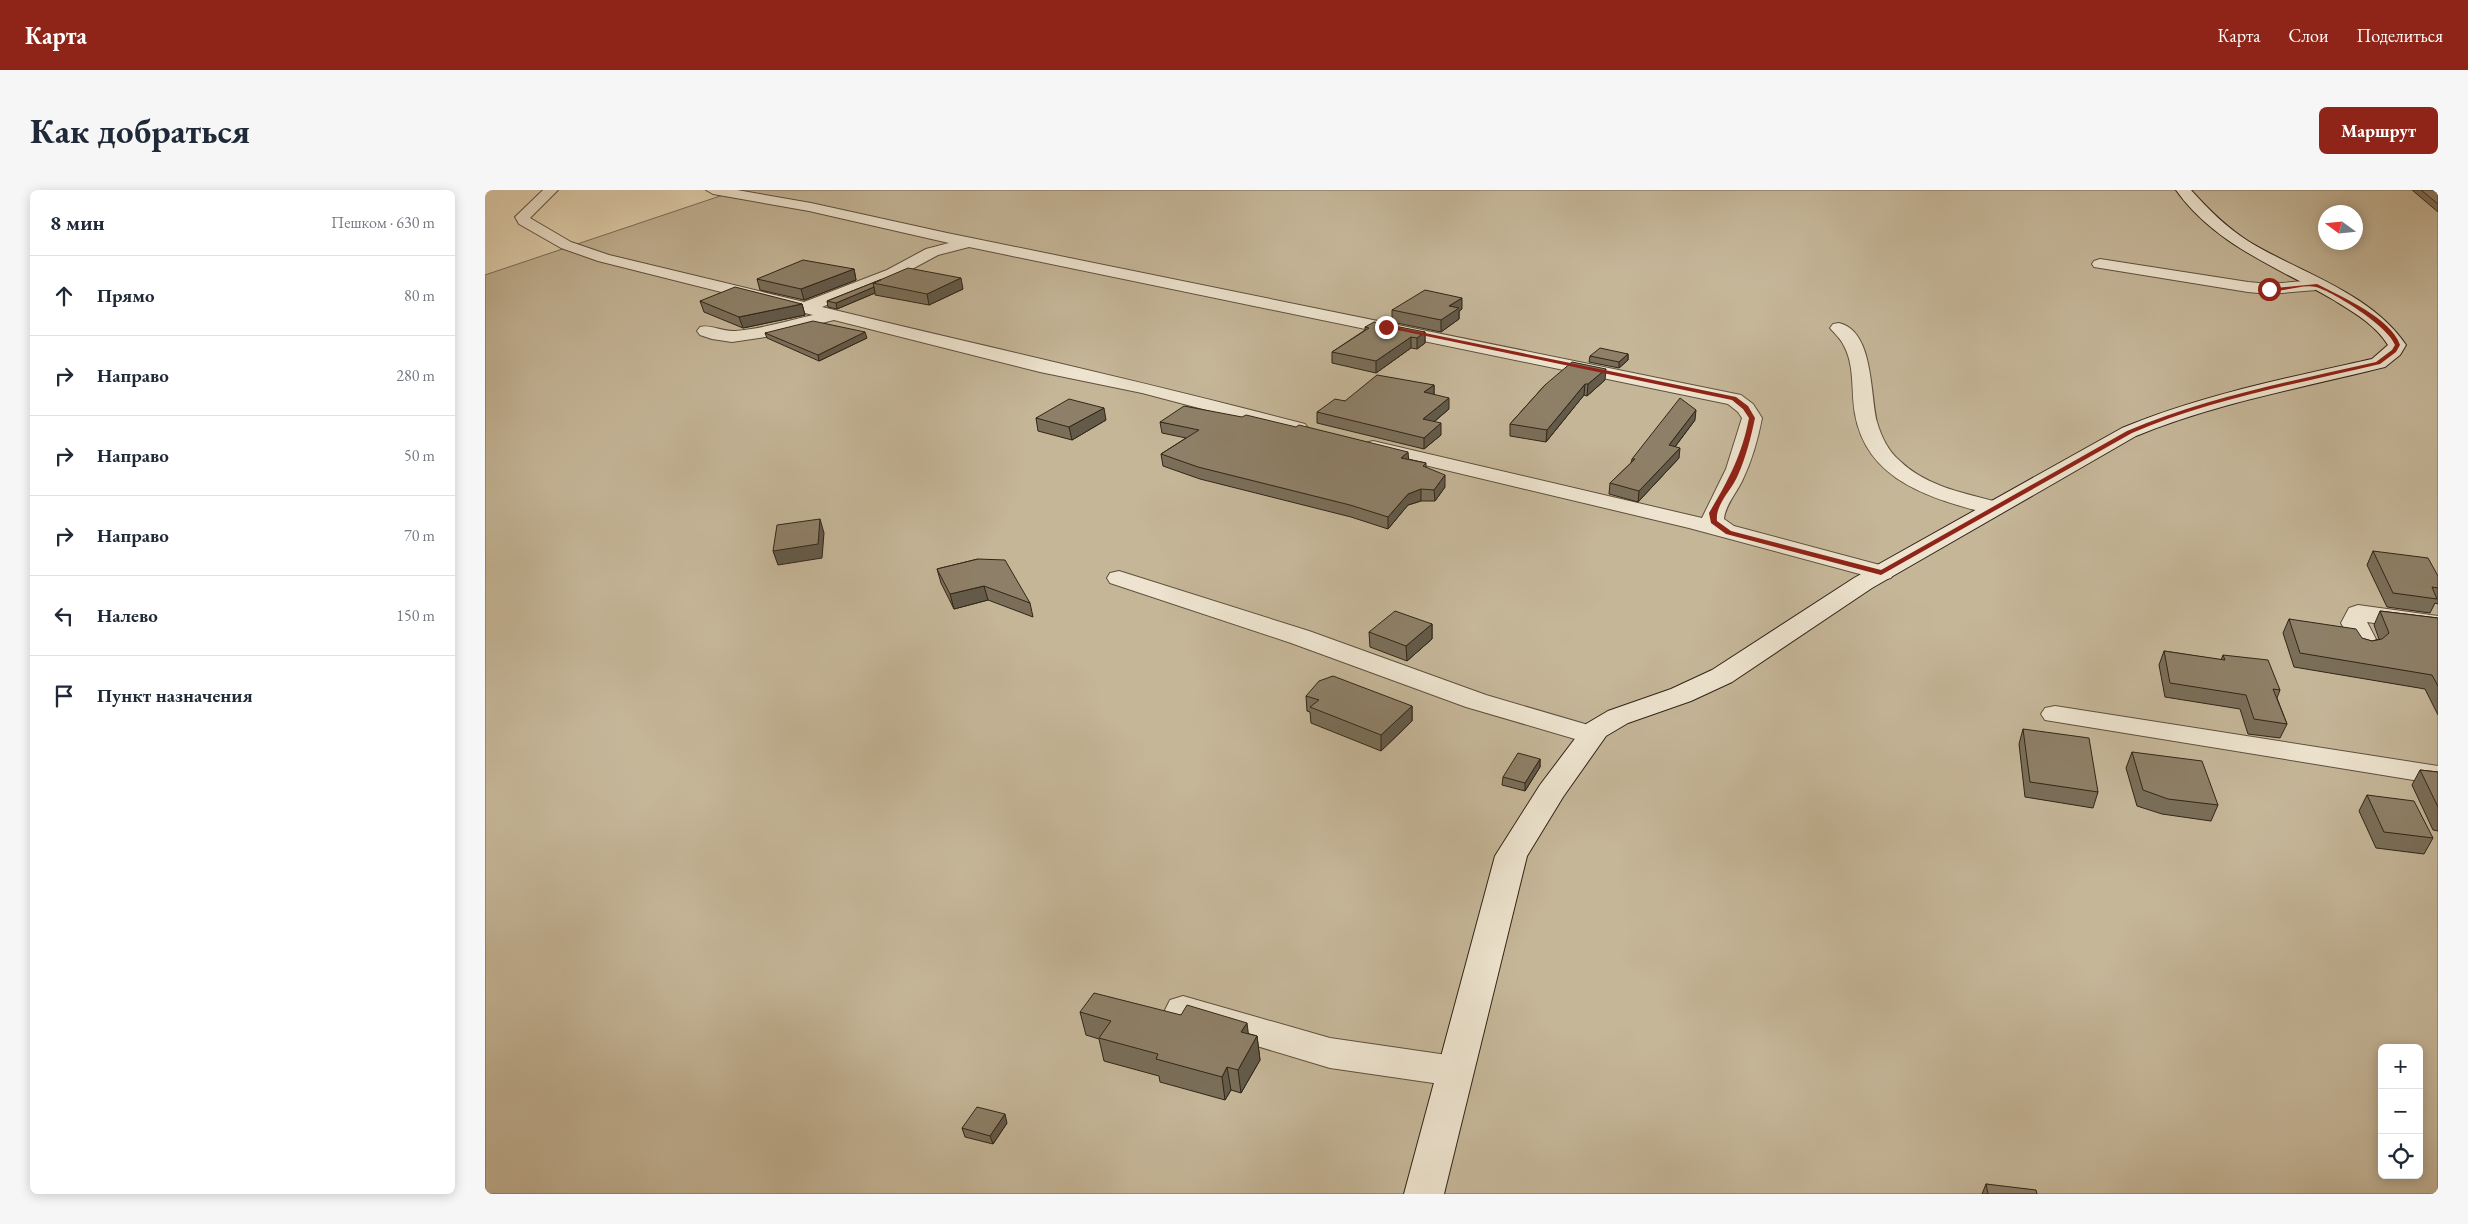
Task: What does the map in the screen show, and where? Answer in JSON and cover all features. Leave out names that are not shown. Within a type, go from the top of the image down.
[{"type":"street","points":[[551,190],[522,217],[524,221],[566,245],[604,258],[1040,366],[1144,388],[1318,433]]},
{"type":"street","points":[[713,190],[811,206],[843,216],[1734,399],[1746,408],[1752,418],[1749,437],[1735,476],[1712,513],[1713,521],[1729,533]]},
{"type":"street","points":[[1425,1194],[1454,1071],[1511,856],[1551,792],[1596,730],[1618,717],[1681,695],[1723,676],[1881,572],[2129,432],[2165,417],[2220,400],[2378,363],[2395,351],[2397,345],[2395,339],[2378,322],[2353,305],[2242,244],[2218,226],[2183,190]]},
{"type":"street","points":[[807,308],[816,302],[893,273],[932,252],[971,242]]},
{"type":"street","points":[[2100,264],[2248,288],[2269,289],[2315,285]]},
{"type":"street","points":[[706,331],[713,335],[735,337],[797,323],[841,316]]},
{"type":"street","points":[[1839,328],[1850,339],[1858,353],[1863,399],[1871,435],[1897,472],[1925,488],[1994,508]]},
{"type":"street","points":[[1355,442],[1881,572]]},
{"type":"street","points":[[1119,578],[1300,637],[1476,701],[1592,735]]},
{"type":"street","points":[[2366,645],[2354,623],[2358,613],[2438,624]]},
{"type":"street","points":[[2055,714],[2438,775]]},
{"type":"street","points":[[1183,1010],[1330,1053],[1454,1071]]},
{"type":"shaded area","points":[[738,190],[2438,190],[2438,1194],[485,1194],[485,275]]},
{"type":"building","points":[[2421,190],[2438,190],[2438,204]]},
{"type":"building","points":[[803,260],[854,269],[801,289],[757,279]]},
{"type":"building","points":[[908,268],[961,278],[927,294],[873,283]]},
{"type":"building","points":[[880,280],[873,283],[874,287],[836,303],[827,301]]},
{"type":"building","points":[[735,287],[802,304],[739,317],[700,301]]},
{"type":"building","points":[[1425,290],[1462,298],[1449,306],[1459,308],[1441,320],[1392,310]]},
{"type":"building","points":[[813,321],[865,332],[818,355],[765,333]]},
{"type":"building","points":[[1374,322],[1425,332],[1417,338],[1411,337],[1376,361],[1332,352],[1369,328],[1365,327]]},
{"type":"building","points":[[1600,348],[1628,354],[1619,362],[1590,356]]},
{"type":"building","points":[[1572,362],[1606,369],[1588,384],[1585,384],[1547,430],[1510,424],[1545,385]]},
{"type":"building","points":[[1377,375],[1434,385],[1424,392],[1449,398],[1423,419],[1441,423],[1424,438],[1317,412],[1335,399],[1345,401]]},
{"type":"building","points":[[1680,398],[1696,410],[1669,445],[1680,448],[1639,491],[1610,483],[1635,459],[1632,459]]},
{"type":"building","points":[[1069,399],[1104,408],[1069,427],[1036,418]]},
{"type":"building","points":[[1184,406],[1242,417],[1246,415],[1296,427],[1299,425],[1408,452],[1401,458],[1426,463],[1423,466],[1445,475],[1434,490],[1421,489],[1408,494],[1388,517],[1350,505],[1198,467],[1161,454],[1199,430],[1160,422]]},
{"type":"building","points":[[820,519],[818,544],[773,551],[777,525]]},
{"type":"building","points":[[2373,551],[2428,558],[2438,576],[2438,588],[2432,587],[2437,599],[2393,593]]},
{"type":"building","points":[[978,559],[1005,560],[1030,603],[984,586],[950,594],[937,569]]},
{"type":"building","points":[[1395,611],[1432,624],[1406,646],[1369,632]]},
{"type":"building","points":[[2380,611],[2438,618],[2438,686],[2432,675],[2300,653],[2289,619],[2356,629],[2362,638],[2372,641],[2382,639],[2389,633]]},
{"type":"building","points":[[2164,651],[2225,660],[2223,655],[2268,660],[2280,690],[2273,689],[2287,724],[2254,719],[2246,695],[2170,683]]},
{"type":"building","points":[[1333,676],[1412,706],[1381,735],[1310,707],[1319,700],[1306,696],[1319,681]]},
{"type":"building","points":[[2023,729],[2089,738],[2098,792],[2030,782]]},
{"type":"building","points":[[2132,752],[2202,761],[2218,805],[2168,799],[2143,790]]},
{"type":"building","points":[[1518,753],[1540,759],[1525,783],[1503,777]]},
{"type":"building","points":[[2420,770],[2438,772],[2438,807]]},
{"type":"building","points":[[2367,795],[2414,801],[2433,838],[2384,832]]},
{"type":"building","points":[[1094,993],[1181,1015],[1187,1005],[1247,1023],[1241,1032],[1257,1036],[1238,1070],[1227,1067],[1222,1077],[1156,1059],[1158,1054],[1099,1038],[1111,1021],[1080,1012]]},
{"type":"building","points":[[977,1107],[1005,1114],[990,1136],[962,1128]]},
{"type":"building","points":[[1986,1184],[2036,1190],[2037,1194],[1988,1194]]},
{"type":"route","points":[[1386,327],[1710,392],[1734,399],[1746,408],[1752,418],[1749,437],[1735,476],[1712,513],[1713,521],[1729,533],[1881,572],[2129,432],[2165,417],[2220,400],[2378,363],[2395,351],[2397,345],[2395,339],[2388,330],[2353,305],[2315,285],[2269,289]]}]
